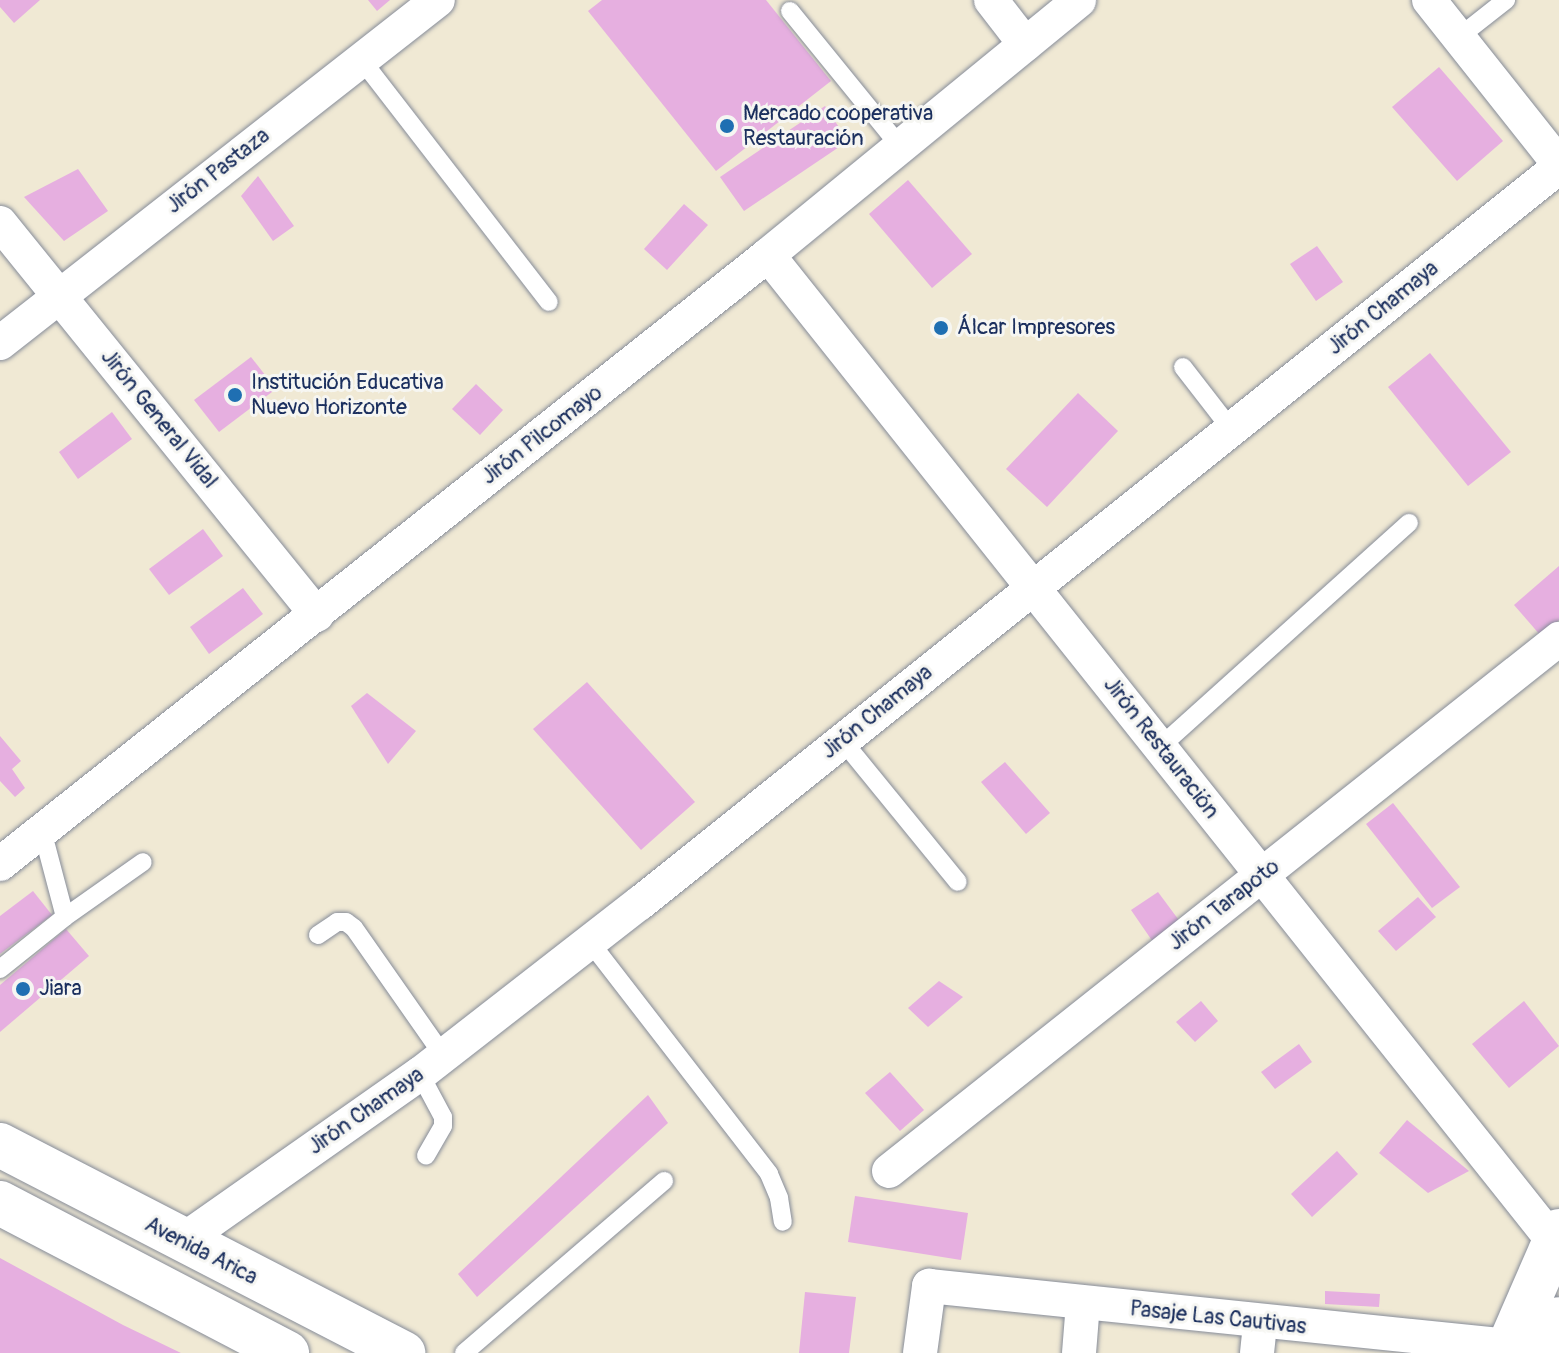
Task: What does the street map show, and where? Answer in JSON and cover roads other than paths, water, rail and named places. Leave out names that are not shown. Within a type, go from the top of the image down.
[{"type":"main road","name":"Avenida Arica","points":[[0,1145],[403,1353]]},
{"type":"main road","points":[[84,1190],[134,1274]]},
{"type":"main road","points":[[0,1203],[287,1353]]},
{"type":"main road","points":[[1520,1351],[1557,1236]]},
{"type":"main road","points":[[1520,1351],[1559,1319]]},
{"type":"street","name":"Jirón Pastaza","points":[[0,343],[438,0]]},
{"type":"street","points":[[991,0],[1025,44]]},
{"type":"street","name":"Jirón Pilcomayo","points":[[0,864],[768,255],[1079,0]]},
{"type":"street","points":[[1429,0],[1559,166]]},
{"type":"street","name":"Jirón Chamaya","points":[[182,1241],[431,1064],[590,942],[1559,166]]},
{"type":"street","name":"Jirón General Vidal","points":[[0,223],[317,615]]},
{"type":"street","name":"Jirón Restauración","points":[[768,255],[1262,875],[1557,1236]]},
{"type":"street","name":"Jirón Tarapoto","points":[[889,1171],[1559,639]]},
{"type":"street","name":"Pasaje Las Cautivas","points":[[920,1353],[929,1286],[1083,1303],[1258,1338],[1520,1351]]},
{"type":"street","points":[[1079,1353],[1083,1303]]},
{"type":"lane","points":[[1459,37],[1506,0]]},
{"type":"lane","points":[[790,11],[899,145]]},
{"type":"lane","points":[[361,59],[549,302]]},
{"type":"lane","points":[[1183,367],[1231,429]]},
{"type":"lane","points":[[1160,747],[1409,523]]},
{"type":"lane","points":[[842,740],[958,882]]},
{"type":"lane","points":[[42,830],[65,917]]},
{"type":"lane","points":[[0,969],[65,917],[143,862]]},
{"type":"lane","points":[[318,935],[337,922],[346,922],[354,928],[431,1064],[443,1126],[426,1156]]},
{"type":"lane","points":[[590,942],[769,1174],[779,1198],[783,1222]]},
{"type":"lane","points":[[464,1353],[664,1181]]},
{"type":"place","name":"Mercado cooperativa Restauración","points":[[727,126]]},
{"type":"place","name":"Álcar Impresores","points":[[941,328]]},
{"type":"place","name":"Institución Educativa Nuevo Horizonte","points":[[235,395]]},
{"type":"place","name":"Jiara","points":[[23,989]]}]
